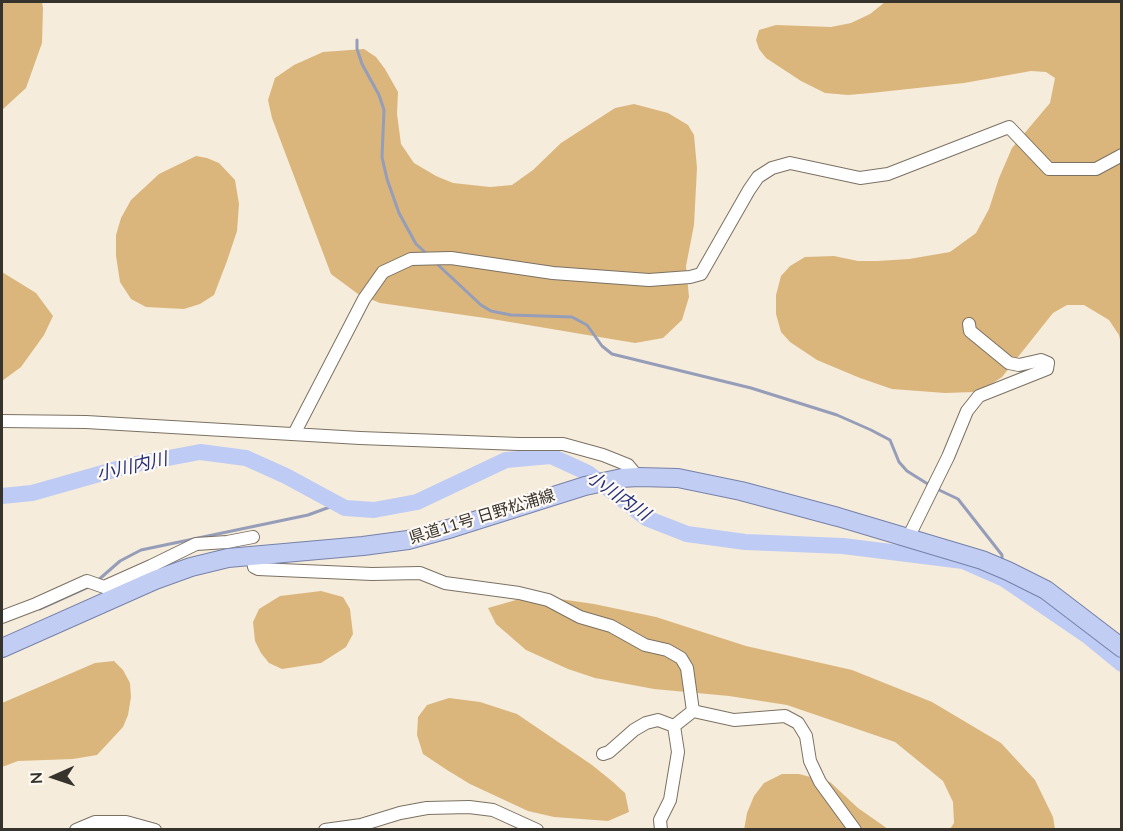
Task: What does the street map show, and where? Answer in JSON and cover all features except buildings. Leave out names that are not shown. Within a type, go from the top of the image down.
[{"type":"main road","name":"県道11号 日野松浦線","points":[[2,648],[153,573],[228,558],[408,540],[585,486],[638,477],[678,478],[741,491],[982,560],[1046,590],[1122,648]]},
{"type":"street","points":[[294,434],[364,299],[383,272],[411,259],[451,258],[553,273],[649,280],[690,278],[701,274],[749,190],[758,177],[772,168],[790,163],[860,178],[888,174],[1009,127],[1049,169],[1096,169],[1122,155]]},
{"type":"street","points":[[908,538],[948,457],[966,411],[979,396],[1047,369],[1048,363],[1041,360],[1019,365],[1009,363],[970,331],[969,324]]},
{"type":"street","points":[[2,421],[86,422],[294,434],[563,444],[603,455],[628,465],[638,477]]},
{"type":"street","points":[[2,617],[87,581],[104,587],[153,573],[196,544],[253,537]]},
{"type":"street","points":[[252,555],[254,567],[258,569],[372,574],[420,573],[445,583],[519,593],[548,600],[580,618],[611,626],[645,645],[667,650],[681,658],[687,668],[693,711]]},
{"type":"street","points":[[675,726],[693,711]]},
{"type":"street","points":[[693,711],[734,720],[785,716],[798,723],[806,736],[810,761],[820,782],[855,830]]},
{"type":"street","points":[[603,754],[609,752],[633,730],[646,723],[658,720],[675,726]]},
{"type":"street","points":[[661,830],[660,820],[670,800],[678,752],[675,726]]},
{"type":"street","points":[[325,830],[360,825],[427,808],[469,807],[493,810],[537,830]]},
{"type":"street","points":[[76,830],[95,822],[126,822],[155,830]]},
{"type":"shaded area","points":[[2,2],[42,2],[43,8],[42,43],[26,88],[2,110]]},
{"type":"shaded area","points":[[885,2],[1121,2],[1121,344],[1119,335],[1109,320],[1084,305],[1067,305],[1053,313],[1002,377],[974,392],[945,393],[892,389],[860,378],[817,360],[790,342],[781,332],[776,314],[776,295],[781,276],[790,266],[805,257],[834,256],[858,261],[909,259],[950,252],[976,233],[989,209],[1012,148],[1050,103],[1055,78],[1046,72],[1031,71],[964,83],[871,93],[848,95],[825,93],[801,81],[766,58],[756,40],[759,30],[776,25],[831,27],[851,23],[870,14]]},
{"type":"shaded area","points":[[364,49],[376,57],[398,92],[397,114],[401,144],[414,163],[453,183],[490,187],[512,185],[533,170],[561,143],[615,108],[634,104],[668,113],[688,125],[694,135],[697,168],[694,225],[686,266],[689,297],[682,320],[663,338],[635,343],[380,303],[358,294],[331,274],[272,118],[268,100],[275,78],[294,65],[323,52]]},
{"type":"shaded area","points":[[196,156],[219,163],[235,180],[239,204],[237,231],[214,295],[200,304],[184,309],[146,307],[131,299],[120,282],[116,235],[121,218],[131,200],[159,174]]},
{"type":"shaded area","points":[[2,272],[36,293],[53,316],[44,335],[21,367],[2,381]]},
{"type":"shaded area","points":[[321,591],[343,597],[350,609],[353,634],[346,647],[321,663],[282,669],[269,663],[255,641],[253,622],[259,609],[280,596]]},
{"type":"shaded area","points":[[553,598],[656,617],[746,646],[852,670],[932,702],[1001,743],[1035,780],[1053,817],[1055,829],[950,829],[954,823],[953,802],[943,781],[895,742],[787,705],[729,696],[654,689],[595,678],[568,669],[526,650],[496,624],[488,608],[516,600]]},
{"type":"shaded area","points":[[114,661],[123,670],[130,683],[131,697],[128,715],[123,727],[97,755],[73,759],[18,761],[2,767],[2,703],[95,663]]},
{"type":"shaded area","points":[[449,698],[480,702],[517,714],[613,782],[625,793],[629,812],[608,821],[554,817],[528,811],[470,784],[447,770],[423,754],[417,735],[418,717],[427,705]]},
{"type":"shaded area","points":[[782,774],[799,774],[830,782],[858,808],[888,829],[744,830],[747,813],[754,796],[764,783]]},
{"type":"waterway","points":[[357,40],[357,49],[362,64],[379,95],[384,110],[382,157],[387,179],[399,213],[416,244],[427,254]]},
{"type":"waterway","points":[[436,263],[481,305],[491,311],[511,315],[572,317],[587,325],[602,346],[612,354],[751,388],[837,415],[871,430],[890,440],[899,462],[907,471],[931,486]]},
{"type":"waterway","name":"小川内川","points":[[2,496],[32,493],[131,465],[200,452],[246,458],[286,476],[345,508],[374,510],[417,502],[506,460],[551,456],[588,473],[646,518],[687,534],[745,542],[843,546],[963,561],[1004,579],[1089,637],[1122,664]]},
{"type":"waterway","points":[[937,489],[958,499],[1002,555],[1002,562]]},
{"type":"waterway","points":[[96,582],[120,561],[141,550],[308,515],[338,504]]},
{"type":"waterway","points":[[40,609],[91,586]]}]
